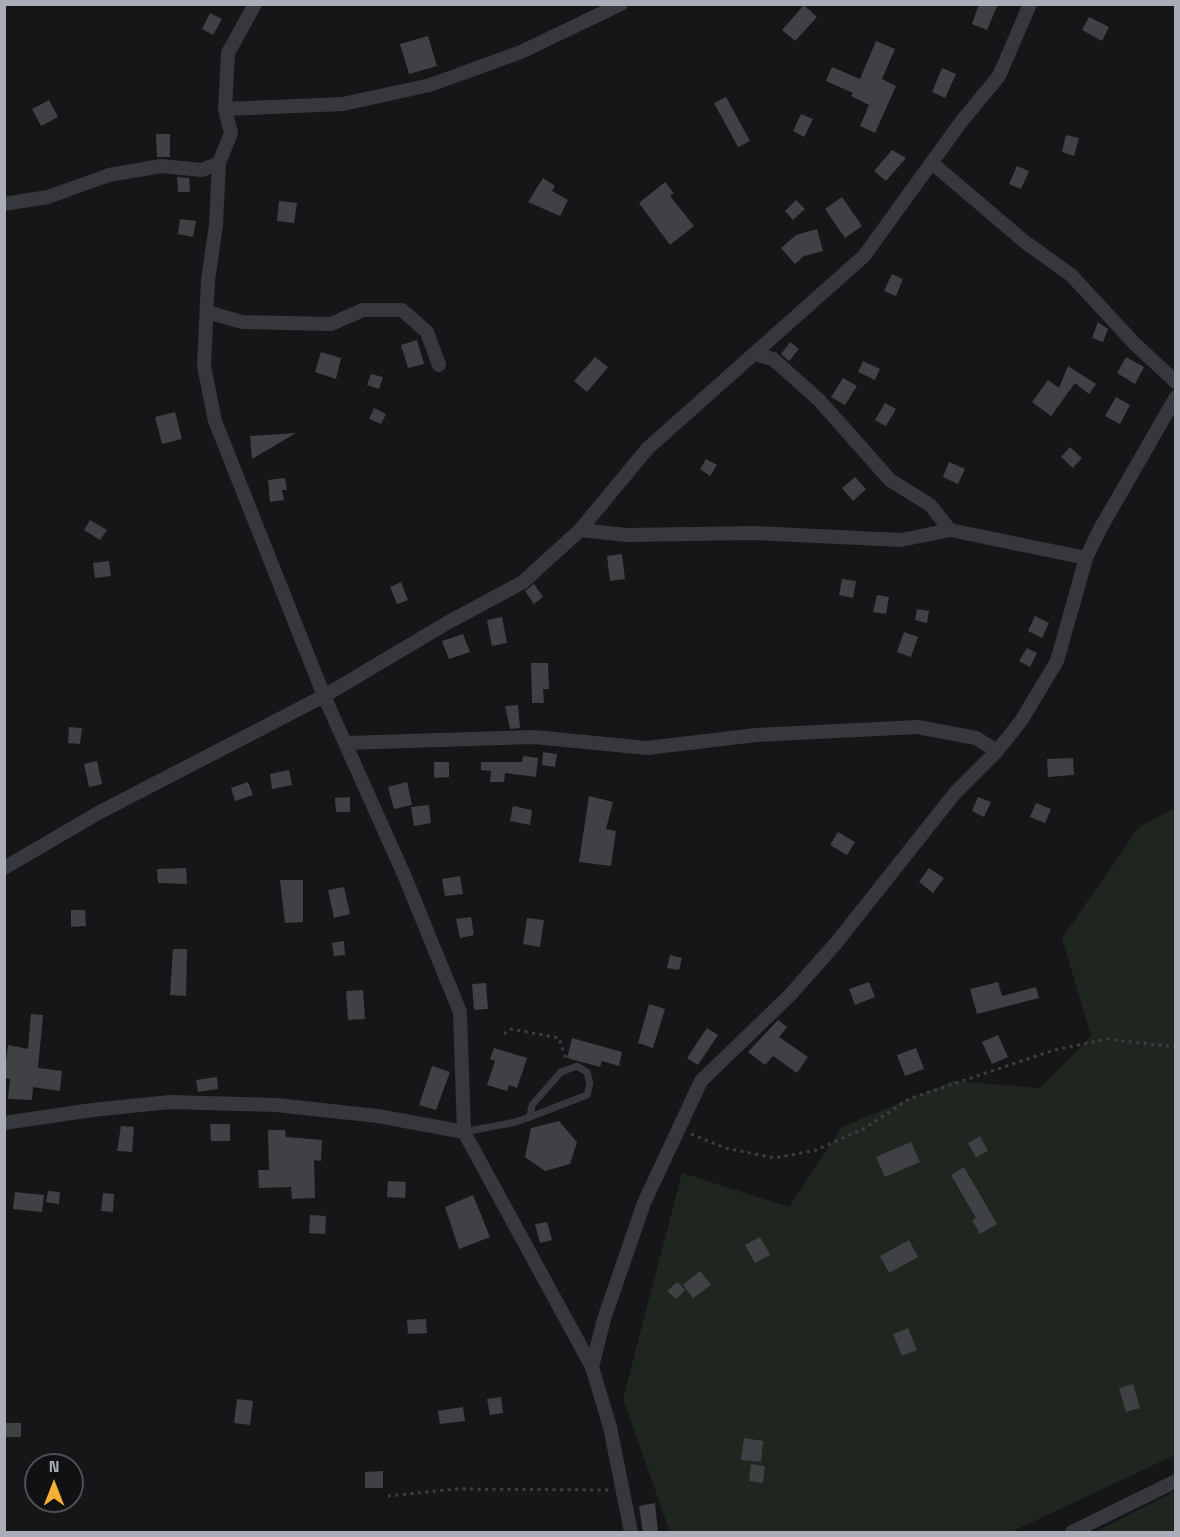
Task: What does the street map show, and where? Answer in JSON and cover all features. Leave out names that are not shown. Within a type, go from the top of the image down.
[{"type":"street","points":[[255,4],[228,53],[225,109],[231,133],[219,163],[216,225],[208,280],[204,366],[215,421],[324,696],[405,877],[460,1012],[464,1132],[592,1367],[610,1427],[631,1533]]},
{"type":"street","points":[[225,109],[343,104],[430,85],[520,52],[621,4]]},
{"type":"street","points":[[4,868],[100,812],[324,696],[447,623],[523,582],[580,530],[648,448],[864,256],[961,122],[999,76],[1030,4]]},
{"type":"street","points":[[4,204],[48,197],[109,175],[161,166],[202,170],[219,163]]},
{"type":"street","points":[[932,163],[1025,242],[1071,275],[1136,344],[1176,382]]},
{"type":"street","points":[[207,312],[242,322],[331,324],[363,310],[402,310],[427,332],[439,365]]},
{"type":"street","points":[[754,354],[773,359],[819,400],[890,480],[930,505],[950,530]]},
{"type":"street","points":[[592,1367],[604,1319],[644,1203],[701,1081],[791,994],[836,943],[955,793],[997,751],[1021,721],[1057,661],[1086,558],[1121,489],[1176,397]]},
{"type":"street","points":[[580,530],[626,535],[755,533],[901,540],[950,530],[1086,558]]},
{"type":"street","points":[[345,743],[534,737],[647,748],[756,735],[918,727],[976,738],[997,751]]},
{"type":"street","points":[[4,1123],[92,1110],[170,1102],[276,1105],[378,1116],[464,1132]]},
{"type":"street","points":[[1072,1533],[1176,1481]]},
{"type":"lane","points":[[464,1132],[530,1117],[587,1095],[590,1083],[587,1072],[577,1066],[561,1072],[532,1105],[530,1117]]},
{"type":"path","points":[[504,1034],[511,1029],[559,1038],[570,1069]]},
{"type":"path","points":[[679,1128],[725,1148],[775,1158],[816,1150],[863,1130],[909,1100],[1054,1050],[1107,1039],[1176,1047]]},
{"type":"path","points":[[388,1496],[456,1489],[541,1488],[622,1491]]},
{"type":"shaded area","points":[[1175,808],[1175,1455],[1011,1532],[670,1532],[623,1399],[682,1173],[789,1207],[842,1127],[953,1081],[1040,1088],[1091,1036],[1062,938],[1139,827]]},
{"type":"shaded area","points":[[1175,1491],[1175,1532],[1095,1532]]},
{"type":"building","points":[[979,4],[998,4],[987,30],[972,24]]},
{"type":"building","points":[[804,5],[817,17],[795,41],[782,30]]},
{"type":"building","points":[[210,13],[222,19],[213,35],[202,29]]},
{"type":"building","points":[[1089,17],[1109,27],[1102,41],[1082,30]]},
{"type":"building","points":[[428,36],[437,66],[409,74],[400,44]]},
{"type":"building","points":[[876,41],[895,49],[882,79],[896,86],[875,133],[860,126],[869,105],[851,96],[853,93],[826,81],[832,67],[860,79]]},
{"type":"building","points":[[942,68],[956,74],[945,98],[932,92]]},
{"type":"building","points":[[726,97],[750,141],[738,147],[714,103]]},
{"type":"building","points":[[49,100],[58,117],[41,126],[32,109]]},
{"type":"building","points":[[801,114],[813,119],[804,137],[793,131]]},
{"type":"building","points":[[156,134],[170,134],[170,157],[157,157]]},
{"type":"building","points":[[1066,135],[1079,138],[1074,156],[1062,152]]},
{"type":"building","points":[[892,150],[906,158],[886,181],[874,171]]},
{"type":"building","points":[[1017,166],[1029,171],[1021,189],[1009,184]]},
{"type":"building","points":[[177,177],[189,178],[190,192],[178,192]]},
{"type":"building","points":[[543,178],[555,186],[552,191],[568,200],[560,216],[528,202]]},
{"type":"building","points":[[665,182],[674,193],[670,196],[694,226],[670,245],[639,203]]},
{"type":"building","points":[[842,197],[862,226],[845,238],[825,209]]},
{"type":"building","points":[[796,200],[805,209],[793,220],[785,211]]},
{"type":"building","points":[[279,201],[297,203],[294,223],[277,221]]},
{"type":"building","points":[[180,219],[196,221],[193,237],[178,234]]},
{"type":"building","points":[[817,229],[823,251],[804,256],[795,264],[781,248],[796,235]]},
{"type":"building","points":[[892,274],[903,279],[896,296],[884,291]]},
{"type":"building","points":[[1098,322],[1108,329],[1103,342],[1092,338]]},
{"type":"building","points":[[417,340],[424,364],[408,368],[401,345]]},
{"type":"building","points":[[790,342],[799,349],[789,361],[781,354]]},
{"type":"building","points":[[321,352],[341,358],[336,379],[315,372]]},
{"type":"building","points":[[595,357],[608,367],[587,392],[574,381]]},
{"type":"building","points":[[1126,357],[1144,367],[1135,384],[1117,373]]},
{"type":"building","points":[[863,361],[880,369],[875,380],[858,372]]},
{"type":"building","points":[[1068,366],[1096,384],[1089,394],[1075,383],[1051,416],[1032,402],[1048,380],[1059,388]]},
{"type":"building","points":[[371,374],[383,377],[379,389],[367,385]]},
{"type":"building","points":[[843,378],[857,386],[845,405],[831,397]]},
{"type":"building","points":[[1116,397],[1130,405],[1120,424],[1105,416]]},
{"type":"building","points":[[885,403],[896,409],[886,426],[875,420]]},
{"type":"building","points":[[374,408],[386,414],[381,424],[369,419]]},
{"type":"building","points":[[175,412],[182,439],[162,444],[155,417]]},
{"type":"building","points":[[296,433],[252,459],[250,436]]},
{"type":"building","points":[[1070,447],[1082,458],[1073,468],[1061,457]]},
{"type":"building","points":[[706,459],[717,465],[710,476],[700,469]]},
{"type":"building","points":[[949,462],[965,469],[958,484],[943,477]]},
{"type":"building","points":[[855,477],[866,489],[853,501],[842,488]]},
{"type":"building","points":[[285,478],[287,490],[282,490],[284,500],[270,502],[268,480]]},
{"type":"building","points":[[90,520],[107,530],[100,540],[84,530]]},
{"type":"building","points":[[622,554],[625,579],[610,581],[607,556]]},
{"type":"building","points":[[109,561],[111,576],[95,578],[93,563]]},
{"type":"building","points":[[842,579],[856,581],[853,598],[839,595]]},
{"type":"building","points":[[401,582],[408,600],[397,604],[390,587]]},
{"type":"building","points":[[534,584],[543,597],[534,604],[525,591]]},
{"type":"building","points":[[877,595],[889,597],[886,614],[873,612]]},
{"type":"building","points":[[917,609],[929,611],[927,623],[915,620]]},
{"type":"building","points":[[1035,616],[1049,623],[1042,638],[1028,631]]},
{"type":"building","points":[[502,617],[507,643],[492,646],[487,620]]},
{"type":"building","points":[[904,632],[918,637],[911,657],[897,652]]},
{"type":"building","points":[[463,634],[470,652],[449,659],[442,641]]},
{"type":"building","points":[[1027,648],[1037,653],[1030,667],[1019,661]]},
{"type":"building","points":[[531,663],[548,663],[549,689],[543,689],[544,703],[532,703]]},
{"type":"building","points":[[518,705],[520,728],[510,729],[505,706]]},
{"type":"building","points":[[69,727],[82,728],[80,744],[68,743]]},
{"type":"building","points":[[543,752],[557,754],[555,767],[542,765]]},
{"type":"building","points":[[523,756],[538,758],[536,777],[505,773],[504,782],[490,782],[491,771],[481,770],[481,762],[522,762]]},
{"type":"building","points":[[1073,758],[1074,775],[1048,777],[1047,759]]},
{"type":"building","points":[[97,761],[102,784],[89,787],[84,764]]},
{"type":"building","points":[[434,762],[449,762],[449,777],[434,778]]},
{"type":"building","points":[[289,770],[292,785],[272,789],[270,774]]},
{"type":"building","points":[[248,782],[253,795],[235,801],[231,788]]},
{"type":"building","points":[[407,782],[412,805],[394,809],[388,787]]},
{"type":"building","points":[[589,796],[613,802],[606,829],[616,831],[611,866],[579,862]]},
{"type":"building","points":[[350,797],[350,812],[336,812],[335,798]]},
{"type":"building","points":[[978,797],[991,802],[984,817],[972,811]]},
{"type":"building","points":[[1036,803],[1051,809],[1045,823],[1030,817]]},
{"type":"building","points":[[429,805],[431,823],[414,826],[411,807]]},
{"type":"building","points":[[513,806],[532,810],[530,825],[510,821]]},
{"type":"building","points":[[838,832],[855,842],[847,855],[830,845]]},
{"type":"building","points":[[186,868],[187,884],[158,883],[157,869]]},
{"type":"building","points":[[929,868],[944,878],[933,893],[919,882]]},
{"type":"building","points":[[460,876],[463,894],[445,896],[442,879]]},
{"type":"building","points":[[280,880],[303,880],[303,922],[285,923]]},
{"type":"building","points":[[344,887],[350,914],[334,918],[328,890]]},
{"type":"building","points":[[71,910],[85,910],[86,926],[71,927]]},
{"type":"building","points":[[471,917],[474,935],[460,938],[456,919]]},
{"type":"building","points":[[527,918],[544,920],[540,947],[523,944]]},
{"type":"building","points":[[344,941],[345,955],[334,956],[332,943]]},
{"type":"building","points":[[173,949],[187,949],[186,996],[170,995]]},
{"type":"building","points":[[670,955],[682,958],[679,970],[667,968]]},
{"type":"building","points":[[869,982],[875,997],[855,1005],[849,989]]},
{"type":"building","points":[[998,982],[1002,996],[1036,987],[1039,998],[977,1014],[970,989]]},
{"type":"building","points":[[486,983],[488,1009],[474,1010],[472,984]]},
{"type":"building","points":[[363,990],[365,1019],[348,1020],[346,991]]},
{"type":"building","points":[[649,1004],[665,1009],[653,1048],[638,1043]]},
{"type":"building","points":[[31,1014],[43,1015],[38,1068],[62,1071],[60,1091],[33,1087],[32,1100],[8,1099],[10,1079],[4,1078],[8,1045],[28,1049]]},
{"type":"building","points":[[778,1020],[787,1027],[779,1037],[808,1057],[797,1073],[773,1056],[765,1065],[748,1052]]},
{"type":"building","points":[[707,1028],[718,1035],[698,1065],[687,1058]]},
{"type":"building","points":[[998,1035],[1008,1057],[992,1064],[982,1042]]},
{"type":"building","points":[[572,1038],[622,1052],[619,1066],[602,1061],[600,1067],[567,1058]]},
{"type":"building","points":[[494,1048],[527,1058],[517,1088],[509,1085],[507,1091],[487,1085],[495,1061],[490,1059]]},
{"type":"building","points":[[916,1048],[924,1069],[905,1076],[897,1055]]},
{"type":"building","points":[[432,1066],[450,1072],[436,1110],[419,1105]]},
{"type":"building","points":[[217,1077],[218,1089],[198,1092],[196,1080]]},
{"type":"building","points":[[559,1121],[577,1142],[570,1164],[545,1171],[525,1157],[531,1128]]},
{"type":"building","points":[[210,1124],[230,1124],[230,1141],[211,1141]]},
{"type":"building","points":[[121,1126],[134,1127],[132,1152],[117,1151]]},
{"type":"building","points":[[268,1130],[285,1130],[286,1137],[322,1140],[321,1161],[314,1160],[315,1198],[292,1199],[291,1187],[259,1188],[258,1170],[269,1170]]},
{"type":"building","points":[[980,1136],[988,1151],[976,1157],[968,1143]]},
{"type":"building","points":[[911,1142],[920,1162],[885,1177],[876,1157]]},
{"type":"building","points":[[964,1167],[997,1224],[980,1234],[972,1220],[976,1218],[951,1175]]},
{"type":"building","points":[[388,1181],[406,1182],[405,1198],[387,1197]]},
{"type":"building","points":[[48,1191],[60,1192],[59,1204],[46,1202]]},
{"type":"building","points":[[15,1192],[44,1195],[42,1212],[13,1209]]},
{"type":"building","points":[[103,1193],[114,1194],[113,1212],[101,1211]]},
{"type":"building","points":[[473,1195],[490,1237],[459,1249],[445,1207]]},
{"type":"building","points":[[310,1215],[326,1216],[325,1234],[309,1233]]},
{"type":"building","points":[[547,1222],[552,1240],[540,1243],[535,1224]]},
{"type":"building","points":[[760,1237],[770,1255],[755,1263],[745,1245]]},
{"type":"building","points":[[909,1240],[918,1257],[889,1273],[880,1256]]},
{"type":"building","points":[[700,1271],[711,1285],[693,1298],[683,1285]]},
{"type":"building","points":[[677,1282],[685,1290],[676,1299],[667,1291]]},
{"type":"building","points":[[426,1319],[427,1333],[408,1334],[407,1320]]},
{"type":"building","points":[[908,1328],[917,1350],[902,1356],[893,1334]]},
{"type":"building","points":[[1133,1384],[1140,1408],[1126,1412],[1119,1388]]},
{"type":"building","points":[[501,1397],[503,1413],[490,1415],[487,1399]]},
{"type":"building","points":[[237,1399],[253,1401],[250,1425],[234,1423]]},
{"type":"building","points":[[463,1407],[465,1421],[440,1424],[438,1411]]},
{"type":"building","points":[[4,1423],[21,1423],[21,1437],[4,1437]]},
{"type":"building","points":[[744,1438],[763,1441],[761,1462],[741,1460]]},
{"type":"building","points":[[751,1464],[765,1466],[763,1483],[749,1481]]},
{"type":"building","points":[[383,1471],[383,1488],[365,1488],[365,1472]]},
{"type":"building","points":[[655,1503],[658,1533],[643,1533],[639,1506]]}]
